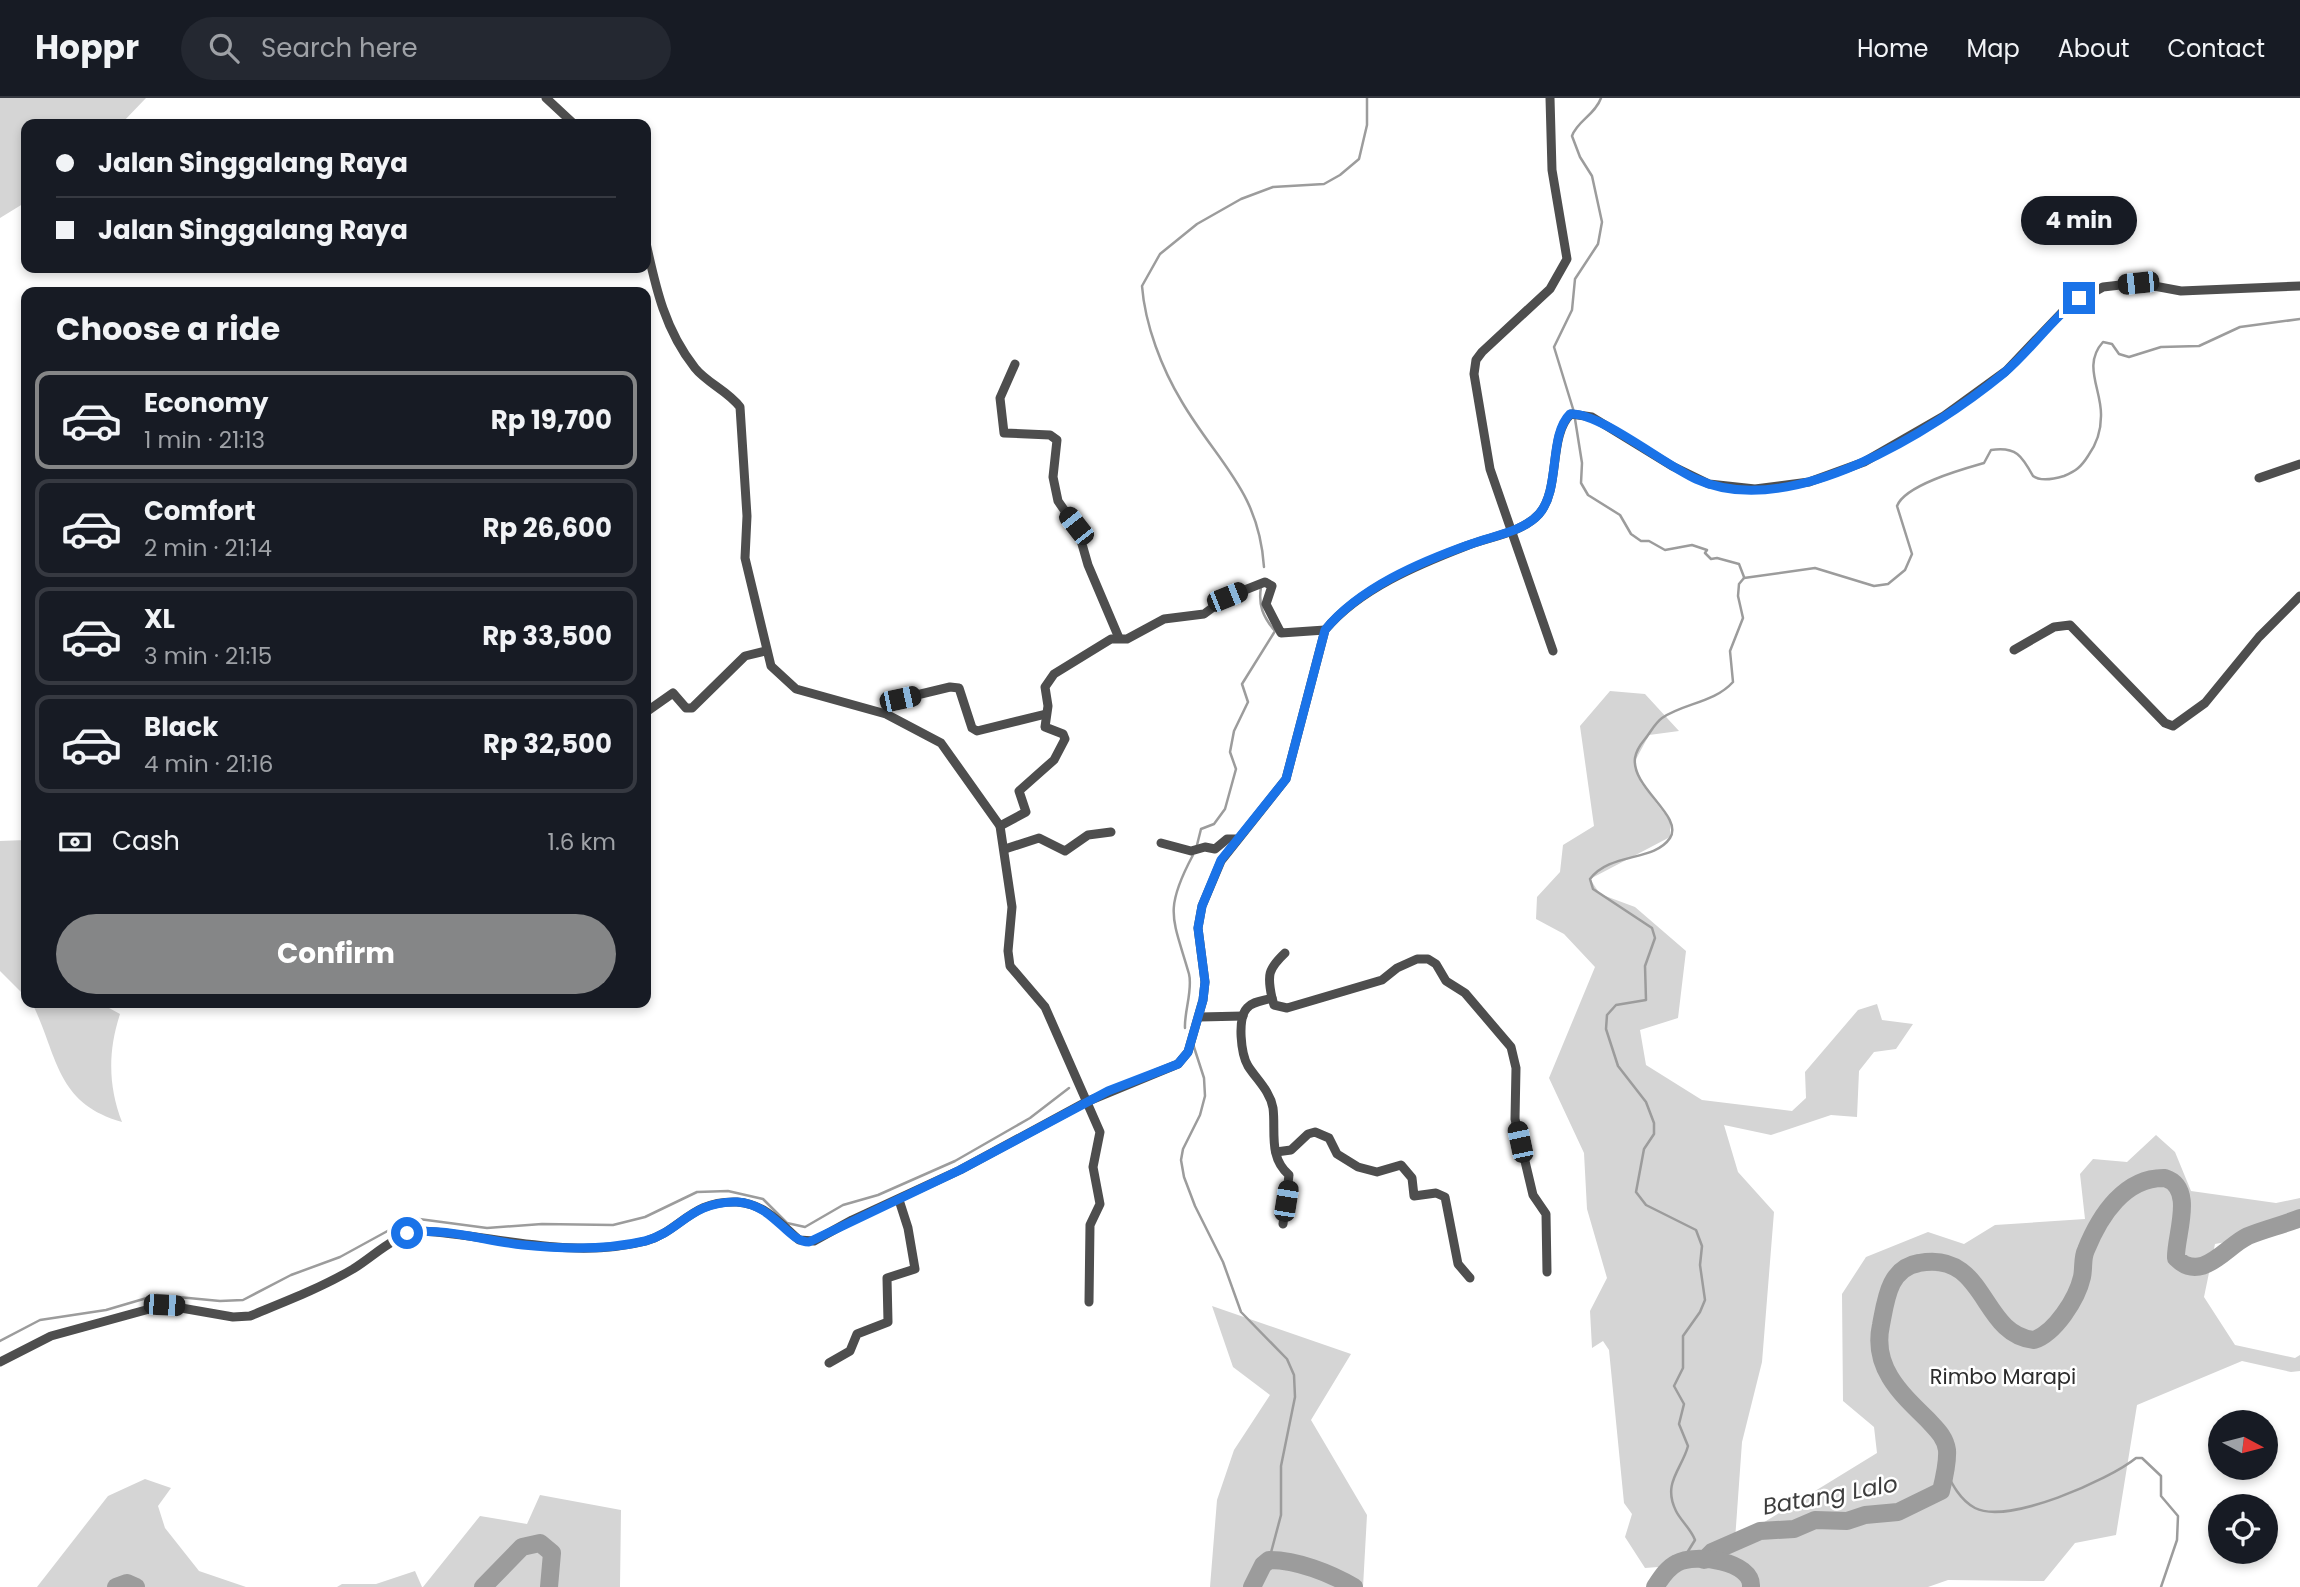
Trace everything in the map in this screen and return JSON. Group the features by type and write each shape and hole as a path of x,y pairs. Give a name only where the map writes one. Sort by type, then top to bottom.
{"street":[{"path":"546,98 569,119"},
{"path":"1550,98 1552,170 1567,259 1550,289 1482,352 1476,360 1474,374 1490,468 1553,651"},
{"path":"651,264 669,329 694,367 740,407 747,516 745,558 765,651 778,675 796,689 886,714 941,743 1000,825 1012,913 1008,951 1010,966 1045,1007 1100,1135 1093,1167 1100,1203 1090,1225 1089,1302"},
{"path":"0,1362 51,1336 164,1305 250,1316 353,1269 389,1242 407,1233 448,1233 524,1245 603,1247 647,1240 706,1205 737,1202 767,1210 799,1240 809,1242 898,1200 1087,1102 1178,1064 1188,1052 1200,1017 1205,982 1198,928 1211,879 1236,839 1271,801 1286,779 1325,630 1356,600 1410,570 1466,545 1513,530 1539,514 1546,502 1562,425 1570,414 1592,417 1672,466 1709,484 1755,489 1809,482 1864,462 1944,416 2006,371 2067,307 2103,287 2138,283 2180,292 2300,286"},
{"path":"1015,364 1000,398 1004,433 1050,435 1057,440 1052,477 1058,501 1078,530 1088,565 1119,638"},
{"path":"2259,478 2300,464"},
{"path":"1000,825 1024,813 1025,804 1019,791 1054,760 1065,739 1063,734 1045,727 1045,687 1051,677 1111,639 1128,639 1164,619 1204,614 1227,597 1265,582 1272,586 1266,604 1281,633 1325,630"},
{"path":"2014,650 2054,627 2070,625 2165,723 2173,726 2205,703 2259,637 2300,596"},
{"path":"651,708 673,693 686,708 692,708 745,656 765,651"},
{"path":"900,699 959,688 972,728 976,731 1046,714"},
{"path":"1005,849 1039,838 1065,851 1088,835 1111,832"},
{"path":"1161,843 1191,851 1215,849 1227,839 1236,839"},
{"path":"1285,953 1267,976 1275,1005 1287,1008 1382,980 1407,962 1428,959 1436,964 1446,981 1465,993 1511,1047 1516,1069 1516,1119 1533,1195 1546,1214 1547,1272"},
{"path":"1272,998 1252,1003 1242,1016 1246,1063 1262,1083 1272,1104 1276,1152 1289,1175 1283,1223"},
{"path":"1200,1017 1242,1016"},
{"path":"1276,1152 1291,1150 1308,1133 1315,1132 1329,1138 1337,1154 1359,1167 1377,1172 1401,1165 1412,1178 1414,1196 1436,1193 1445,1198 1458,1264 1470,1278"},
{"path":"829,1363 850,1351 857,1334 888,1322 891,1315 887,1278 915,1269 908,1228 898,1200"}],"green space":[{"path":"0,98 146,98 126,119 21,119 21,205 0,218"},
{"name":"Rimbo Marapi","path":"1610,691 1645,694 1679,731 1649,735 1635,761 1641,783 1670,821 1670,837 1590,879 1600,894 1635,907 1686,951 1678,1018 1640,1030 1646,1065 1702,1100 1792,1111 1806,1098 1805,1072 1858,1010 1877,1004 1882,1020 1913,1024 1896,1049 1874,1052 1859,1071 1857,1117 1831,1115 1771,1135 1724,1125 1738,1172 1774,1212 1762,1362 1742,1442 1735,1540 1877,1453 1874,1427 1843,1401 1842,1294 1866,1257 1928,1232 1964,1244 1995,1225 2085,1219 2080,1174 2093,1159 2127,1162 2156,1135 2175,1152 2191,1191 2276,1203 2300,1198 2300,1228 2215,1244 2204,1297 2235,1345 2295,1358 2300,1355 2300,1371 2291,1372 2242,1361 2137,1405 2116,1535 2075,1543 2044,1581 1948,1580 1928,1587 1666,1587 1658,1567 1645,1568 1625,1537 1632,1514 1624,1503 1609,1350 1603,1341 1592,1348 1590,1311 1607,1278 1587,1209 1584,1153 1549,1078 1595,967 1564,934 1536,919 1537,897 1560,872 1563,845 1594,826 1580,726"},
{"path":"21,840 21,992 0,971 0,841"},
{"path":"34,1008 109,1008 120,1014 113,1041 111,1068 114,1095 122,1122 100,1114 83,1103 71,1090 54,1058"},
{"path":"1212,1306 1351,1354 1311,1420 1367,1515 1363,1587 1210,1587 1217,1500 1234,1450 1270,1395 1233,1367"},
{"path":"145,1479 171,1488 158,1506 165,1528 199,1571 246,1587 37,1587 108,1496"},
{"path":"540,1495 621,1510 620,1587 423,1587 480,1516 527,1524"},
{"path":"415,1571 422,1587 337,1587 342,1584 376,1584"}],"waterway":[{"path":"1264,567 1261,541 1245,497 1182,402 1161,361 1147,316 1142,286 1160,254 1197,224 1241,199 1273,187 1324,184 1340,175 1359,159 1367,125 1367,98"},
{"path":"1574,412 1554,347 1572,310 1575,279 1598,244 1602,222 1592,176 1580,157 1572,136 1601,98"},
{"path":"1744,578 1815,568 1874,586 1888,584 1905,570 1912,554 1897,506 1911,491 1936,479 1984,463 1991,450 2012,451 2025,463 2033,476 2040,479 2064,476 2083,463 2098,437 2100,427 2101,406 2093,369 2097,351 2103,342 2112,344 2119,354 2129,357 2161,347 2199,346 2240,327 2300,319"},
{"path":"1575,419 1582,463 1581,483 1588,495 1620,515 1631,534 1641,541 1649,541 1665,550 1692,545 1707,550 1705,553 1711,559 1739,564 1744,577"},
{"path":"1682,1561 1695,1540 1672,1501 1674,1477 1688,1446 1679,1424 1684,1404 1674,1386 1683,1368 1683,1336 1705,1300 1700,1265 1702,1246 1696,1230 1646,1205 1636,1192 1644,1149 1654,1134 1654,1123 1646,1102 1618,1066 1606,1029 1607,1015 1616,1005 1646,1000 1645,966 1655,938 1652,928 1593,889 1590,879 1599,870 1620,860 1654,851 1670,838 1670,820 1648,791 1636,769 1637,750 1662,718 1708,699 1733,682 1730,651 1743,618 1738,596 1739,584 1744,578"},
{"path":"1197,845 1201,829 1214,824 1225,809 1236,769 1230,752 1234,731 1248,702 1242,684 1275,631 1262,610 1261,587"},
{"path":"1185,1028 1190,980 1175,927 1174,902 1193,855"},
{"path":"1193,1044 1204,1078 1205,1096 1200,1115 1183,1149 1181,1160 1184,1177 1223,1262 1241,1312 1287,1359 1294,1375 1295,1397 1281,1466 1281,1515 1269,1560"},
{"path":"0,1341 40,1320 106,1310 157,1295 220,1301 243,1300 291,1275 340,1257 393,1228 419,1219 487,1228 542,1224 613,1225 645,1217 697,1192 728,1191 763,1199 787,1223 805,1227 843,1205 878,1195 955,1161 1030,1118 1069,1088"},
{"name":"Batang Lalo","path":"1704,1560 1712,1552 1760,1531 1794,1529 1815,1520 1847,1521 1865,1515 1898,1512 1941,1491 1947,1460 1944,1441 1898,1388 1884,1366 1880,1353 1879,1340 1887,1295 1895,1278 1909,1266 1941,1262 1958,1269 1971,1280 2003,1324 2016,1335 2034,1340 2050,1330 2064,1314 2079,1286 2085,1253 2099,1224 2116,1200 2138,1184 2165,1178 2174,1183 2182,1202 2176,1258 2195,1267 2214,1260 2248,1236 2300,1218"},
{"path":"1945,1470 1970,1505 1990,1512 2058,1498 2104,1477 2136,1458 2142,1458 2161,1476 2161,1496 2178,1516 2177,1540 2161,1587"},
{"path":"483,1587 522,1547 540,1543 552,1553 549,1587"},
{"name":"Batang Lalo","path":"1655,1587 1673,1565 1696,1559 1733,1565 1749,1578 1751,1587"},
{"path":"1252,1587 1263,1565 1269,1560 1313,1568 1354,1587"},
{"path":"116,1587 127,1583 136,1587"}],"route":[{"path":"407,1233 448,1233 524,1245 603,1247 647,1240 706,1205 737,1202 767,1210 799,1240 814,1241 839,1226 960,1170 1108,1091 1171,1069 1188,1052 1203,1000 1205,982 1198,928 1211,879 1236,839 1271,801 1286,779 1325,630 1336,615 1356,600 1410,570 1466,545 1523,526 1539,514 1551,485 1562,425 1570,414 1592,417 1672,466 1709,484 1755,489 1809,482 1864,462 1944,416 2006,371 2050,322 2079,298"}]}
